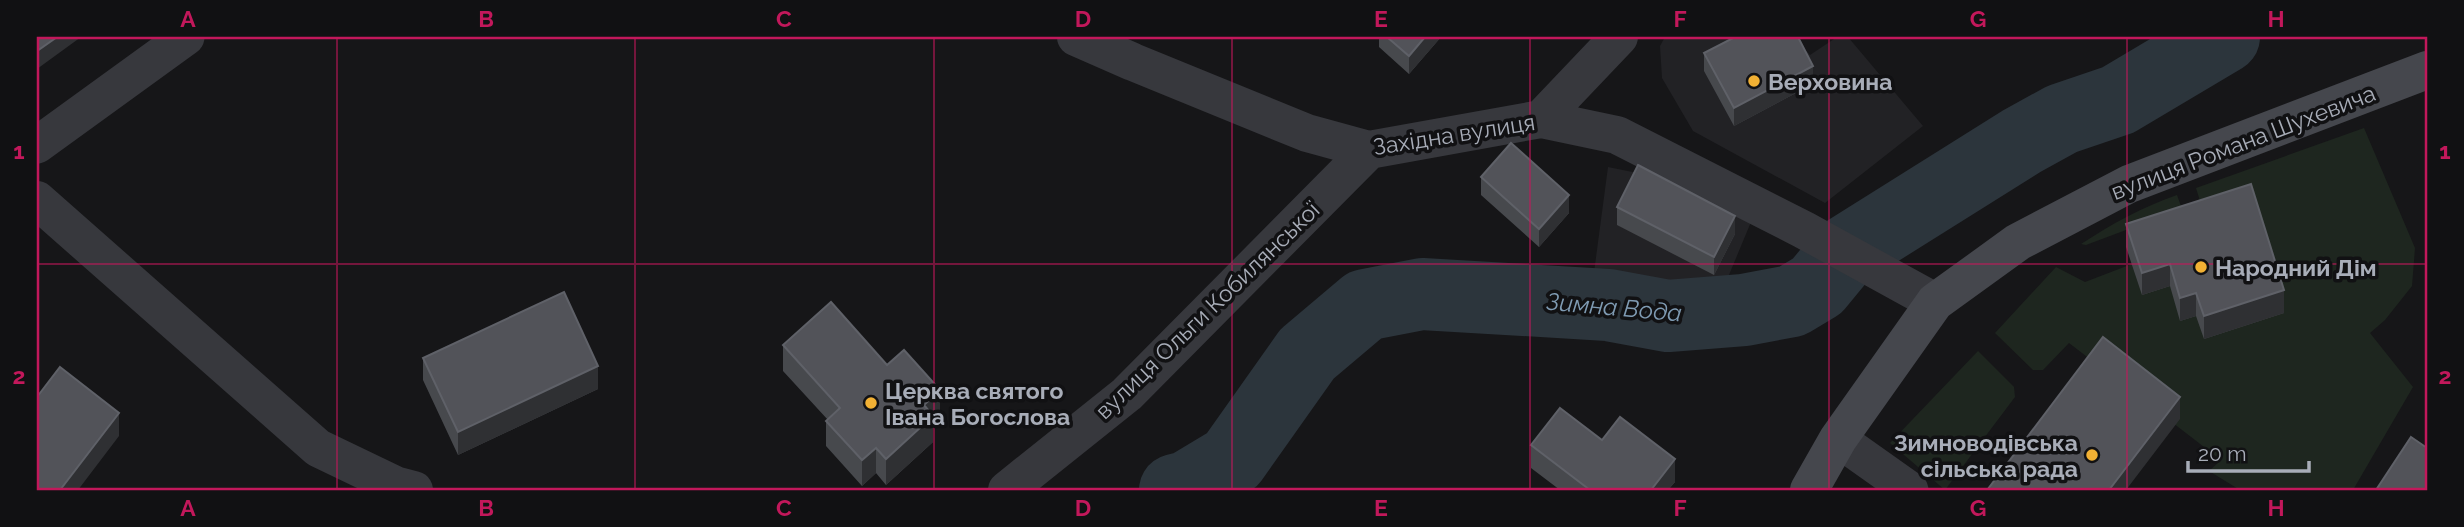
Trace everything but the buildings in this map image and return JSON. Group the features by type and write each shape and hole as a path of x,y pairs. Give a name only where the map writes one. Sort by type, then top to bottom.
{"main road":[{"name":"вулиця Романа Шухевича","path":"1809,490 1838,439 1936,302 2018,242 2129,184 2427,70"}],"street":[{"path":"37,145 186,37"},
{"name":"Західна вулиця","path":"1076,37 1307,133 1369,150 1541,119 1618,135 1804,230 1936,302"},
{"path":"1541,119 1619,37"},
{"name":"вулиця Ольги Кобилянської","path":"1007,490 1127,394 1369,150"},
{"path":"37,200 318,448 395,485 414,490"},
{"path":"1838,439 1910,490"}],"shaded area":[{"path":"1665,37 1794,37 1810,55 1837,37 1848,37 1923,126 1825,203 1693,131 1662,78 1660,46"},
{"path":"2364,128 2415,248 2412,286 2385,320 2370,333 2413,387 2353,490 2240,490 2209,471 2221,460 2069,343 2043,370 2033,370 1995,333 2056,267 2085,282 2145,259 2200,201 2196,188"},
{"path":"1608,167 1657,177 1751,222 1719,299 1593,280"},
{"path":"2177,195 2182,209 2086,245 2081,244 2128,216"},
{"path":"1978,351 2014,387 2015,397 1945,490 1890,443"}],"waterway":[{"name":"Зимна Вода","path":"1175,490 1187,487 1232,460 1307,354 1365,305 1422,294 1608,305 1668,316 1744,310 1792,301 1817,286 1845,252 2022,141 2062,119 2118,100 2224,37"}],"place":[{"name":"Верховина","path":"1754,81"},
{"name":"Народний Дім","path":"2201,267"},
{"name":"Церква святого Івана Богослова","path":"871,403"},
{"name":"Зимноводівська сільська рада","path":"2092,455"}]}
